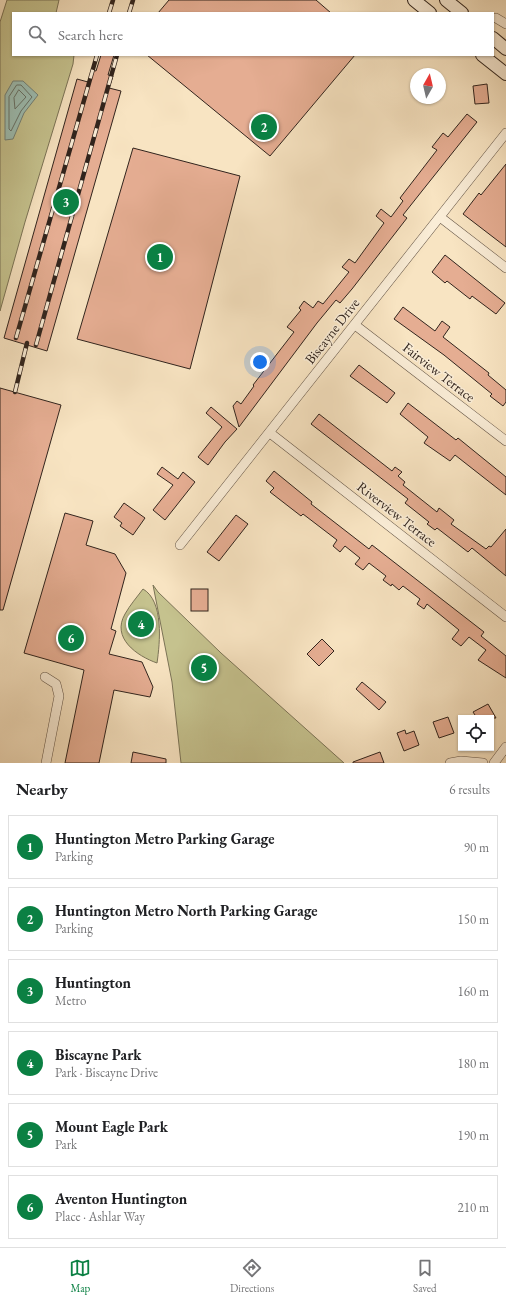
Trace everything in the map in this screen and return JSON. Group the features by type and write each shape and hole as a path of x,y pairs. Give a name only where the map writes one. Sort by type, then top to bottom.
{"main road":[{"path":"446,0 461,12"},
{"path":"494,39 506,49"},
{"path":"483,56 506,74"}],"street":[{"path":"496,18 506,24"},
{"name":"Biscayne Drive","path":"180,545 506,133"},
{"path":"440,217 506,268"},
{"name":"Fairview Terrace","path":"355,325 506,441"},
{"name":"Riverview Terrace","path":"270,433 506,617"},
{"path":"45,677 56,684 59,696 46,763"},
{"path":"494,763 506,747"},
{"path":"450,763 461,761 483,763"}],"shaded area":[{"path":"7,0 59,0 56,12 12,12 12,56 74,56 73,64 25,222 0,311 0,22"},
{"path":"153,585 158,592 221,653 344,763 181,763 172,682"},
{"path":"143,589 150,595 157,612 159,623 159,645 157,663 134,651 128,645 121,631 125,614"}],"water":[{"path":"13,81 23,81 38,95 24,113 13,139 5,140 5,95"}],"building":[{"path":"169,0 316,0 330,12 159,12"},
{"path":"101,56 114,56 108,75 113,76 109,88 121,91 47,351 4,338 77,79 88,82 92,70 96,71"},
{"path":"148,56 354,56 270,156"},
{"path":"487,84 489,103 475,104 473,86"},
{"path":"467,114 477,122 403,215 407,218 352,289 340,303 336,300 317,323 239,427 233,406 237,401 241,404 254,386 253,385 294,332 287,327 301,310 299,308 304,301 313,308 318,301 323,304 349,272 342,267 349,259 355,263 384,223 376,216 381,209 391,217 403,201 400,198 437,150 432,147 443,133 448,137"},
{"path":"133,148 240,176 190,369 77,339"},
{"path":"506,164 506,247 463,214 479,193 481,195"},
{"path":"445,255 505,303 496,314 472,296 470,299 447,281 445,283 432,272"},
{"path":"403,307 435,331 442,321 450,327 443,337 489,373 488,375 506,390 506,402 503,406 490,396 492,394 444,355 394,319"},
{"path":"359,365 395,393 387,403 350,376"},
{"path":"0,388 61,405 3,610 0,610"},
{"path":"408,403 456,440 458,438 506,477 506,495 455,455 450,461 424,443 428,437 400,414"},
{"path":"211,407 237,429 208,465 198,457 222,427 206,413"},
{"path":"319,414 392,471 395,467 402,472 398,476 405,482 403,485 437,512 439,508 454,520 451,524 486,549 489,546 491,547 506,529 506,576 472,548 468,552 437,528 435,530 427,524 429,522 405,503 408,499 311,424"},
{"path":"162,467 178,479 183,472 195,482 165,520 153,510 173,485 157,474"},
{"path":"274,471 312,502 311,504 369,549 372,545 484,632 481,636 506,656 506,678 478,660 486,650 469,637 461,646 452,639 459,630 427,604 424,609 417,604 420,599 403,586 399,590 392,584 391,586 383,580 386,576 369,563 363,570 355,564 360,558 345,546 340,552 333,546 337,540 303,514 301,516 270,492 274,488 266,481"},
{"path":"124,503 145,518 133,535 120,526 122,523 114,517"},
{"path":"65,513 93,521 86,545 115,554 126,573 111,629 116,631 109,654 142,662 153,687 150,697 114,690 99,763 65,763 84,670 24,653"},
{"path":"236,515 248,524 219,561 207,552"},
{"path":"191,589 208,589 208,611 191,611"},
{"path":"322,639 334,651 319,666 307,654"},
{"path":"362,682 386,702 379,710 356,689"},
{"path":"488,704 496,718 494,718 494,715 475,715 473,712"},
{"path":"448,717 454,733 439,738 433,722"},
{"path":"405,730 406,734 414,731 419,745 404,751 397,733"},
{"path":"133,752 166,759 166,763 131,763"},
{"path":"380,752 384,763 353,763 353,762"}],"railway":[{"path":"109,12 113,0"},
{"path":"129,12 133,0"},
{"path":"16,338 97,56"},
{"path":"36,345 117,56"},
{"path":"15,392 27,343"}],"place":[{"name":"Huntington Metro North Parking Garage","path":"264,127"},
{"name":"Huntington","path":"66,202"},
{"name":"Huntington Metro Parking Garage","path":"160,257"},
{"name":"Biscayne Park","path":"141,624"},
{"name":"Aventon Huntington","path":"71,638"},
{"name":"Mount Eagle Park","path":"204,668"}]}
